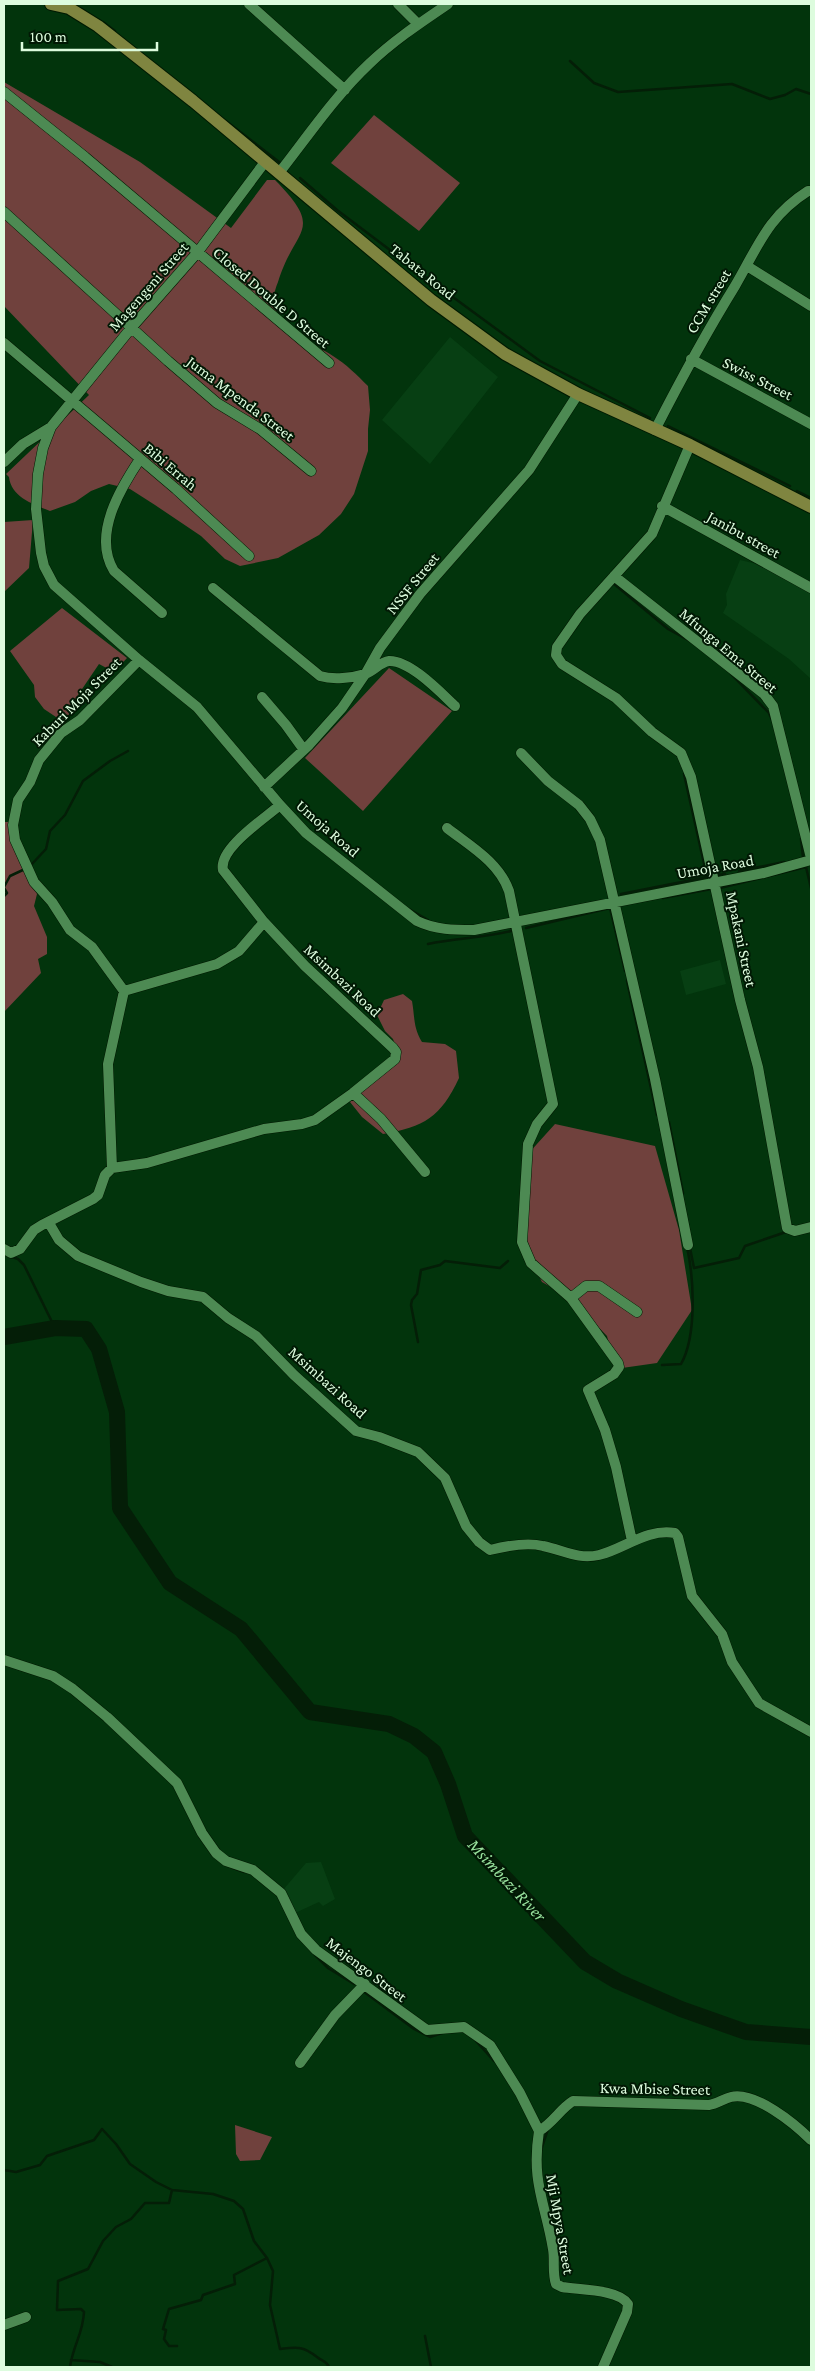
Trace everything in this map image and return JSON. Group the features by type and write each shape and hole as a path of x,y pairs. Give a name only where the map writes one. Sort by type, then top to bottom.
{"main road":[{"name":"Tabata Road","path":"52,4 69,8 98,26 193,101 430,300 505,354 578,394 690,445 811,507"}],"street":[{"path":"249,4 345,90"},
{"path":"398,4 418,24"},
{"path":"279,173 345,90 368,65 418,24 448,4"},
{"name":"Closed Double D Street","path":"4,92 85,157 329,363"},
{"name":"Magengeni Street","path":"51,427 70,401 132,327 197,253 265,162"},
{"name":"CCM street","path":"655,430 691,359 747,266 765,230 783,208 811,191"},
{"name":"Juma Mpenda Street","path":"4,212 218,403 260,430 311,471"},
{"path":"747,266 811,306"},
{"name":"Bibi Errah","path":"4,344 140,459 250,556"},
{"name":"Swiss Street","path":"691,359 811,424"},
{"name":"NSSF Street","path":"264,787 304,750 342,708 366,673 380,648 420,594 529,470 578,394"},
{"path":"4,462 23,444 51,427"},
{"name":"Umoja Road","path":"51,427 43,448 38,482 37,531 44,566 49,578 72,603 197,706 264,787 316,842 417,920 447,930 474,930 764,873 811,859"},
{"path":"614,576 652,534 662,506 690,445"},
{"path":"140,459 111,508 108,558 114,572 162,613"},
{"name":"Janibu street","path":"662,506 811,588"},
{"name":"Mpakani Street","path":"614,576 580,614 557,647 556,656 562,664 616,698 652,732 684,756 691,777 740,1000 758,1067 786,1222 790,1231 811,1228"},
{"name":"Mfunga Ema Street","path":"614,576 764,694 773,706 811,859"},
{"path":"213,588 320,676 328,678 347,677 366,673 390,661 402,664 423,677 455,706"},
{"name":"Kaburi Moja Street","path":"124,991 92,947 70,930 52,902 34,882 15,840 13,825 18,800 30,782 39,760 61,733 80,720 139,660"},
{"path":"262,697 304,750"},
{"path":"521,753 548,781 579,805 590,819 602,848 655,1079 688,1245"},
{"name":"Msimbazi Road","path":"112,1168 147,1163 264,1129 302,1124 315,1120 353,1093 395,1059 396,1052 305,966 264,922 223,870 222,864 228,851 280,805"},
{"path":"447,828 496,867 504,876 516,923 553,1104 537,1124 528,1144 522,1242 531,1263 571,1298 602,1339 619,1367 614,1374 588,1390 610,1448 632,1541"},
{"path":"4,1250 11,1253 20,1249 34,1230 98,1195 105,1174 112,1168 108,1064 124,991 217,964 239,951 264,922"},
{"path":"353,1093 381,1119 424,1172"},
{"name":"Msimbazi Road","path":"49,1223 59,1240 78,1256 140,1282 203,1297 228,1318 256,1336 294,1375 356,1430 418,1452 445,1478 466,1526 479,1542 490,1550 511,1546 542,1545 575,1556 599,1555 632,1541 658,1534 672,1532 677,1534 692,1596 722,1634 732,1662 753,1695 759,1703 811,1732"},
{"path":"571,1298 586,1286 599,1286 637,1312"},
{"name":"Majengo Street","path":"4,1660 53,1676 73,1689 107,1717 177,1783 202,1833 216,1853 226,1861 253,1870 274,1886 286,1900 301,1934 316,1950 427,2030 464,2027 490,2045 520,2093 539,2131"},
{"path":"300,2064 335,2015 365,1984"},
{"name":"Kwa Mbise Street","path":"539,2131 548,2126 564,2106 573,2101 709,2106 730,2097 746,2097 761,2103 801,2130 811,2140"},
{"name":"Mji Mpya Street","path":"539,2131 536,2175 553,2250 556,2284 562,2287 614,2294 625,2299 628,2304 627,2312 603,2367"},
{"path":"4,2325 26,2317"}],"shaded area":[{"path":"4,82 140,162 231,228 267,180 275,180 290,197 303,220 302,230 277,285 274,298 275,308 279,317 292,331 338,359 368,386 370,410 368,451 354,494 341,514 319,535 278,558 240,566 225,559 201,536 130,489 109,484 91,491 75,502 50,511 24,499 14,490 6,474 89,395 4,306"},
{"path":"374,115 460,183 419,231 331,163"},
{"path":"450,337 498,377 430,464 382,420"},
{"path":"33,520 29,568 4,592 4,522"},
{"path":"740,560 769,567 811,594 811,679 789,659 723,613 727,605 726,594"},
{"path":"62,608 127,658 114,672 99,664 78,695 65,723 44,709 35,697 34,685 10,651"},
{"path":"389,668 452,711 363,811 305,758"},
{"path":"4,822 10,822 37,894 34,906 47,937 47,954 38,959 41,973 4,1012"},
{"path":"720,960 726,984 686,995 680,971"},
{"path":"403,994 412,1001 416,1027 422,1042 445,1044 456,1051 459,1078 445,1102 430,1118 410,1128 383,1134 362,1117 350,1102 359,1087 385,1063 396,1048 393,1039 385,1031 377,1015 384,1000"},
{"path":"555,1124 655,1146 679,1230 692,1310 657,1363 615,1369 607,1336 570,1298 542,1282 526,1251 527,1155"},
{"path":"321,1862 335,1899 323,1906 319,1902 295,1913 283,1890 306,1863"},
{"path":"235,2125 272,2137 260,2160 240,2161 236,2154"}],"waterway":[{"path":"103,22 115,31"},
{"path":"570,61 594,83 618,92 732,84 770,99 785,95 796,89 811,94"},
{"path":"226,121 283,165"},
{"path":"300,178 337,210 435,284"},
{"path":"446,292 540,361 650,418"},
{"path":"668,426 790,486"},
{"path":"797,491 811,498"},
{"path":"613,583 668,629 690,641"},
{"path":"731,674 769,713 772,720"},
{"path":"31,865 46,849 50,831 65,815 83,781 110,761 128,751"},
{"path":"621,894 707,877 684,774"},
{"path":"801,839 803,857"},
{"path":"739,871 784,862"},
{"path":"720,888 806,867 811,888"},
{"path":"4,887 10,876 25,869"},
{"path":"717,875 725,874"},
{"path":"4,888 7,893 4,896"},
{"path":"663,898 711,889"},
{"path":"526,928 610,908 625,971"},
{"path":"409,909 428,920"},
{"path":"428,944 511,931"},
{"path":"627,981 657,1115"},
{"path":"669,1122 683,1193"},
{"path":"694,1268 739,1258 745,1246 786,1232"},
{"path":"662,1365 681,1364 690,1338 693,1307 687,1247"},
{"path":"690,1248 694,1268"},
{"path":"12,1257 18,1259 24,1265 55,1328"},
{"path":"418,1342 411,1305 412,1300 417,1294 421,1270 440,1265 445,1261 500,1268 508,1261"},
{"name":"Msimbazi River","path":"4,1337 55,1328 86,1329 99,1349 117,1412 120,1508 170,1583 241,1629 310,1712 389,1724 414,1736 434,1752 448,1784 465,1836 585,1962 617,1981 681,2009 746,2032 811,2037"},
{"path":"233,1868 244,1872"},
{"path":"315,1955 328,1968 354,1984"},
{"path":"363,1991 414,2029 430,2037 442,2033"},
{"path":"476,2041 494,2061"},
{"path":"4,2170 16,2172 40,2165 47,2156 94,2140 102,2129 116,2144 130,2164 156,2182 172,2190 213,2194 234,2201 243,2209 254,2241 267,2258 273,2271 270,2305 280,2349 304,2349 325,2362 329,2367"},
{"path":"541,2150 548,2129"},
{"path":"70,2367 82,2327 84,2312 81,2309 57,2310 58,2281 88,2269 103,2241 116,2227 131,2219 145,2203 169,2203 172,2190"},
{"path":"177,2346 169,2346 164,2339 166,2330 163,2329 169,2309 201,2300 203,2295 235,2284 234,2275 267,2258"},
{"path":"425,2336 431,2367"},
{"path":"71,2360 100,2362 112,2367"}]}
